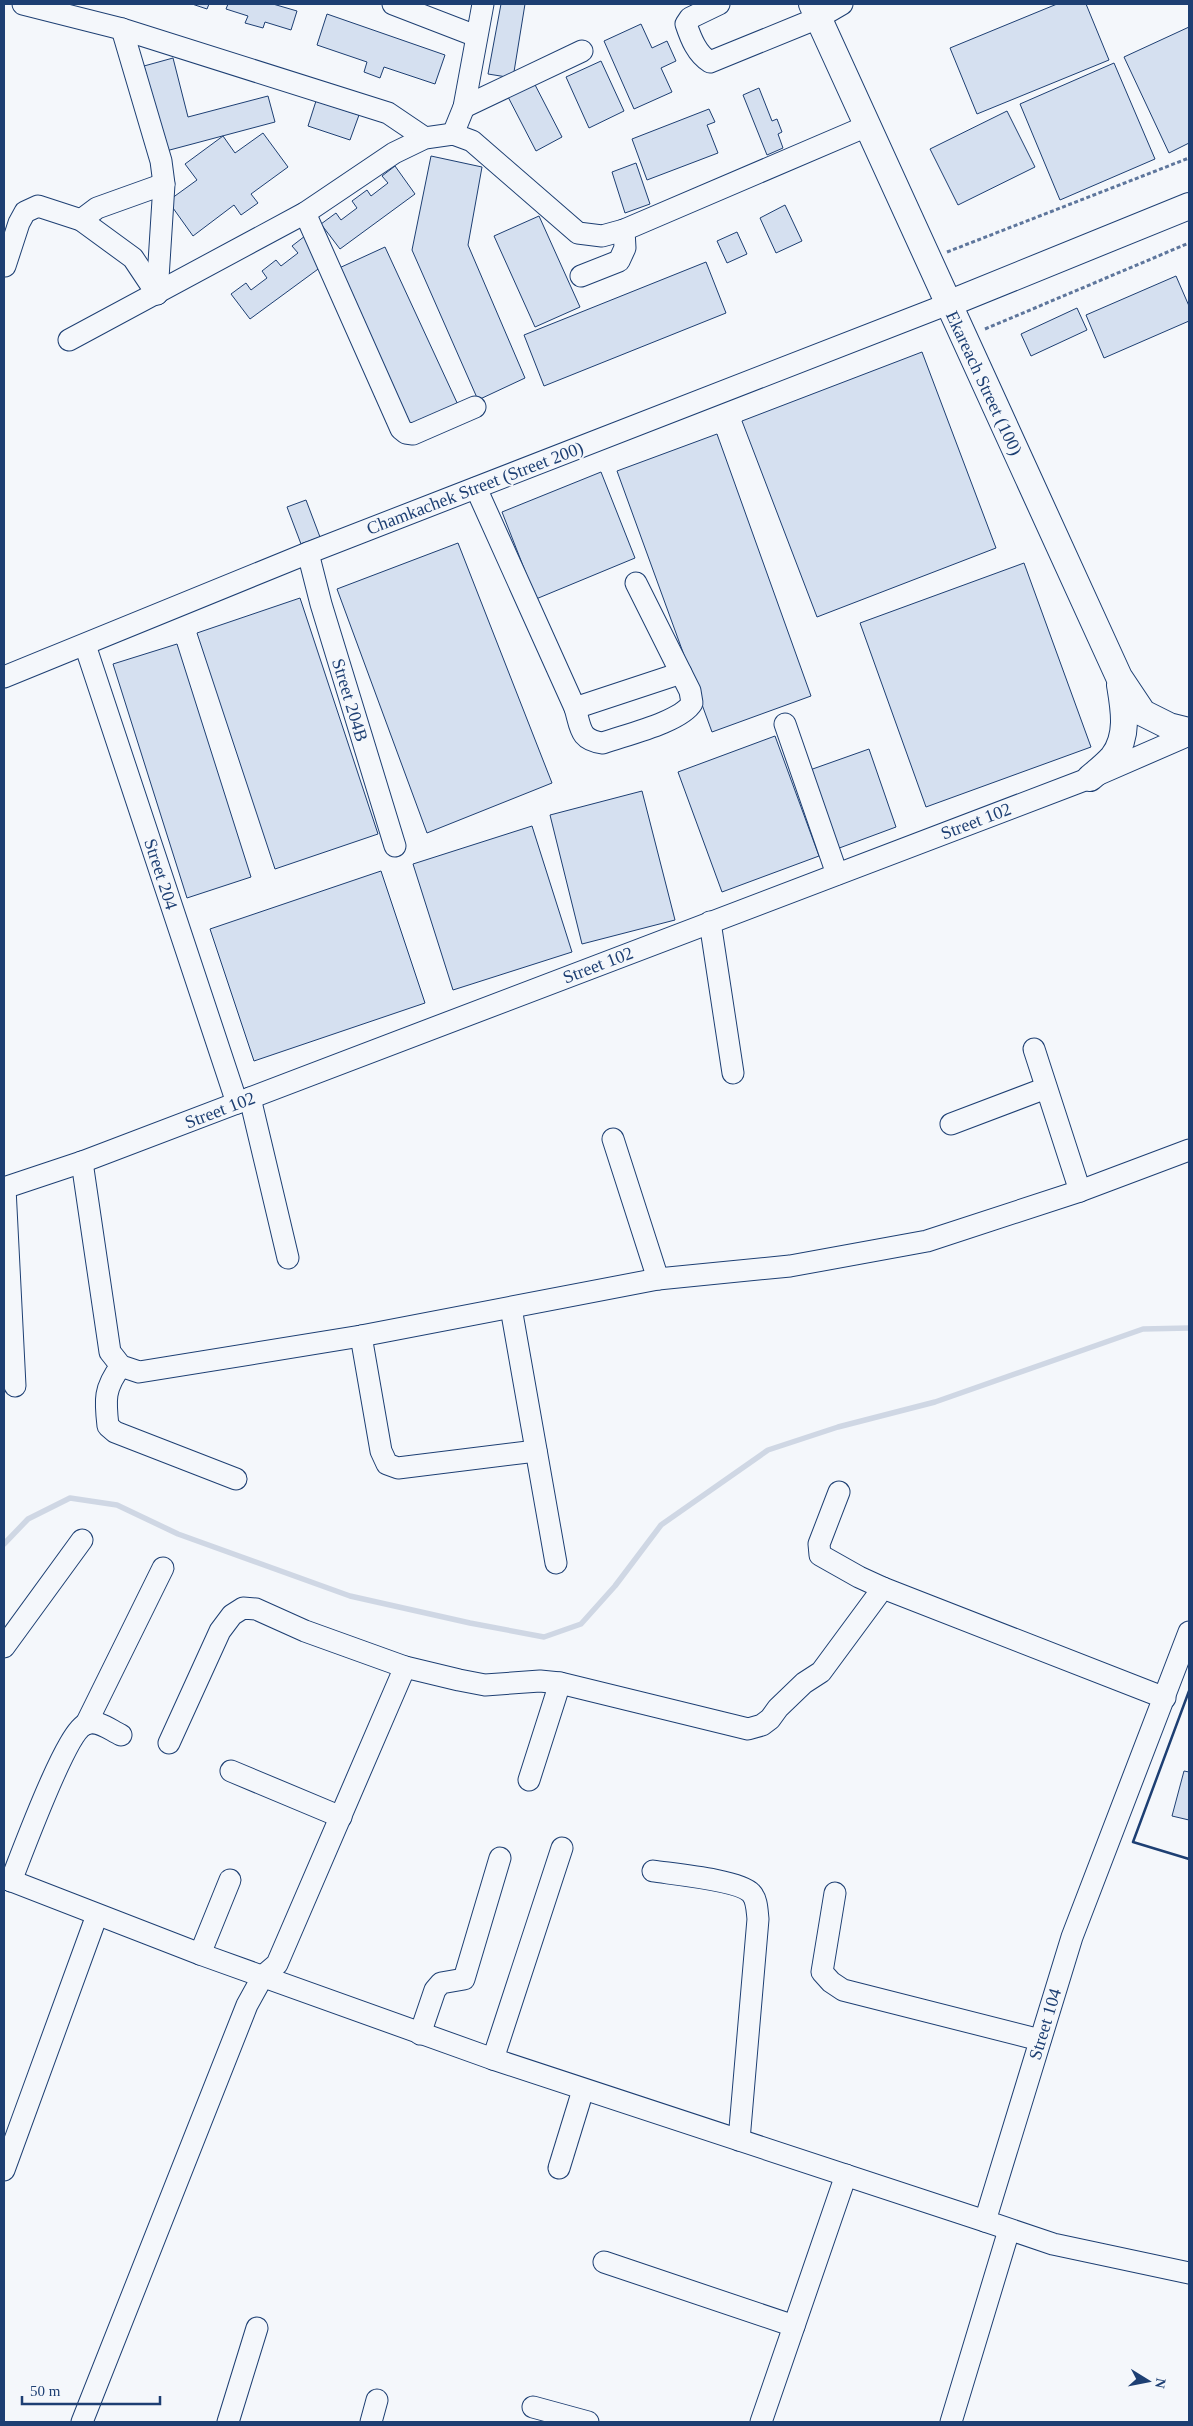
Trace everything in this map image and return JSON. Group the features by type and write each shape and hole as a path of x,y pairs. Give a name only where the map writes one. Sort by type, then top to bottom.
{"main road":[{"name":"Ekareach Street (100)","path":"815,11 1119,676 1143,713 1169,726 1189,733"},
{"path":"948,304 1189,206"},
{"path":"1090,778 1113,756 1122,737 1125,714 1119,676"}],"street":[{"path":"23,4 95,12 122,29 388,114 425,138"},
{"path":"393,4 476,36"},
{"path":"453,134 464,107 483,4"},
{"path":"719,4 690,18 686,24 692,41 704,58 710,62 815,11 842,4"},
{"path":"122,29 161,161 164,184 157,294"},
{"path":"464,107 582,51"},
{"path":"68,340 305,213 394,153 425,138 453,134 472,141 497,160 563,222 578,233 602,236 624,230 867,126"},
{"path":"81,220 97,208 164,184"},
{"path":"5,266 19,223 25,212 38,206 81,220 133,258 157,294"},
{"path":"305,213 400,429 406,433 413,434 475,407"},
{"path":"581,276 619,261 625,248 624,230"},
{"name":"Chamkachek Street (Street 200)","path":"4,677 85,646 308,553 948,304"},
{"path":"476,488 575,708 583,735 592,742 603,743 688,711 692,703 690,691 636,584"},
{"name":"Street 204B","path":"308,553 321,604 395,846"},
{"name":"Street 204","path":"85,646 244,1100 288,1258"},
{"path":"575,708 681,673"},
{"path":"785,724 836,874"},
{"name":"Street 102","path":"4,1188 82,1162 1090,778 1189,733"},
{"path":"710,922 733,1073"},
{"path":"1034,1048 1080,1191"},
{"path":"951,1124 1046,1088"},
{"path":"613,1139 658,1279"},
{"path":"82,1162 110,1352 120,1366 139,1372 361,1336 658,1279 790,1266 927,1241 1080,1191 1189,1150"},
{"path":"4,1188 15,1386"},
{"path":"511,1308 556,1563"},
{"path":"361,1336 381,1451 387,1464 398,1468 536,1451"},
{"path":"120,1366 110,1380 105,1400 108,1426 115,1432 236,1479"},
{"path":"839,1492 819,1544 820,1555 883,1588 1165,1698"},
{"path":"4,1647 82,1540"},
{"path":"86,1724 163,1568"},
{"path":"168,1743 220,1631 232,1615 243,1608 256,1609 305,1631 405,1667 486,1685 540,1681 560,1683 748,1729 762,1725 804,1684 821,1672 883,1588"},
{"name":"Street 104","path":"985,2221 1072,1937 1165,1698 1184,1661 1189,1632"},
{"path":"82,2422 247,2005 263,1976 277,1964 342,1817 405,1667"},
{"path":"529,1780 560,1683"},
{"path":"121,1735 96,1722 86,1724 78,1729 59,1764 7,1880 200,1954 420,2034 583,2090 1053,2244 1189,2273"},
{"path":"231,1772 342,1817"},
{"path":"493,2059 562,1848"},
{"path":"420,2034 435,1990 441,1983 464,1979 500,1858"},
{"path":"653,1871 734,1884 750,1892 755,1901 758,1919 738,2140"},
{"path":"200,1954 230,1880"},
{"path":"835,1893 822,1972 831,1982 843,1990 1040,2040"},
{"path":"4,2170 97,1915"},
{"path":"559,2168 583,2090"},
{"path":"761,2422 846,2175"},
{"path":"951,2422 1009,2230"},
{"path":"604,2262 794,2326"},
{"path":"228,2422 257,2328"},
{"path":"371,2422 377,2400"},
{"path":"533,2407 588,2422"}],"path":[{"path":"928,259 1189,158"},
{"path":"964,338 1189,243"}],"building":[{"path":"192,4 209,4 207,9"},
{"path":"228,4 273,4 297,11 291,30 265,22 263,28 245,23 248,16 226,9"},
{"path":"501,4 525,4 513,78 488,74"},
{"path":"1057,4 1086,4 1109,60 977,114 950,48"},
{"path":"327,14 445,55 435,84 384,67 380,78 364,72 367,62 317,45"},
{"path":"641,24 652,48 667,41 676,61 661,68 672,92 634,109 604,41"},
{"path":"1189,27 1189,143 1169,153 1124,57"},
{"path":"173,58 188,117 268,96 275,122 166,151 144,66"},
{"path":"601,61 624,111 589,128 566,77"},
{"path":"1114,63 1155,159 1060,200 1020,104"},
{"path":"532,79 562,137 536,151 506,93"},
{"path":"759,88 772,121 777,119 782,132 778,134 783,148 767,155 743,95"},
{"path":"316,101 359,115 350,140 308,126"},
{"path":"709,109 715,122 707,125 718,153 647,180 632,139"},
{"path":"1007,111 1035,167 958,205 930,149"},
{"path":"263,133 288,167 251,194 258,203 241,215 234,205 193,236 168,201 197,180 185,164 223,136 235,153"},
{"path":"431,156 482,167 468,245 525,378 478,400 412,250"},
{"path":"636,163 650,204 625,213 612,172"},
{"path":"395,166 415,194 340,249 321,224 336,213 341,220 357,208 352,201 367,190 371,196 388,183 382,176"},
{"path":"785,205 802,241 776,253 760,218"},
{"path":"539,216 580,307 535,327 494,236"},
{"path":"737,232 747,254 727,263 717,241"},
{"path":"305,236 325,264 250,319 231,294 246,283 251,290 267,278 262,271 276,260 281,266 298,253 292,246"},
{"path":"385,247 459,407 411,430 337,269"},
{"path":"706,262 726,313 544,386 524,335"},
{"path":"1176,276 1189,306 1189,321 1104,358 1086,315"},
{"path":"1077,308 1087,330 1031,356 1021,334"},
{"path":"922,352 996,548 817,617 742,421"},
{"path":"717,434 811,696 712,732 617,471"},
{"path":"601,472 635,558 536,599 502,512"},
{"path":"306,500 320,537 301,544 287,507"},
{"path":"458,543 552,783 427,833 337,589"},
{"path":"1024,563 1091,747 926,807 860,623"},
{"path":"300,598 378,834 275,869 197,633"},
{"path":"177,644 251,877 187,898 113,664"},
{"path":"775,736 819,856 722,892 678,772"},
{"path":"869,749 896,827 834,850 807,771"},
{"path":"642,791 675,920 582,944 550,815"},
{"path":"532,826 572,952 453,990 413,864"},
{"path":"381,871 425,1003 254,1061 210,929"},
{"path":"1184,1771 1189,1772 1189,1820 1172,1816"}],"waterway":[{"path":"4,1544 28,1519 70,1498 117,1505 178,1534 350,1596 470,1623 544,1637 581,1624 615,1586 661,1525 768,1450 838,1427 935,1402 1143,1329 1189,1328"}],"wall":[{"path":"1189,1691 1133,1842 1189,1859"}]}
